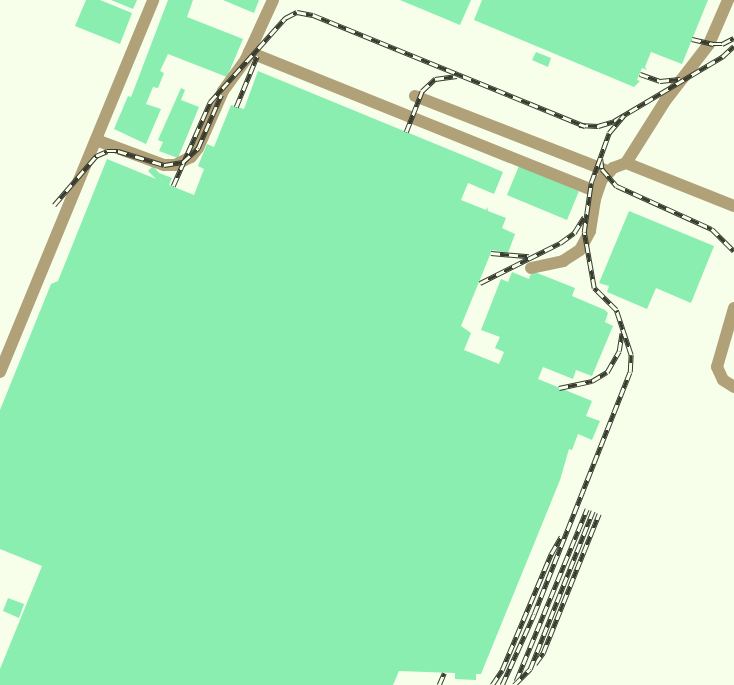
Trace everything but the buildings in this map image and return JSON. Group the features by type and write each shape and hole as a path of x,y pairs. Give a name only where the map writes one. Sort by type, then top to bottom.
{"lane":[{"path":"0,372 153,0"},
{"path":"96,140 164,165 183,162 198,148 223,91 249,52 273,0"},
{"path":"532,268 562,261 580,250 590,231 597,192 602,180 610,172 626,163 665,101 709,44 728,0"},
{"path":"249,52 597,192"},
{"path":"415,96 610,172"},
{"path":"626,163 734,206"},
{"path":"734,308 717,367 723,380 734,387"}],"railway":[{"path":"173,186 210,102 285,18 297,12 313,15 585,126"},
{"path":"692,39 713,44 722,44 734,38"},
{"path":"579,125 598,126 614,121 722,57 734,46"},
{"path":"236,107 257,56"},
{"path":"640,74 660,81 680,79"},
{"path":"406,132 422,91 435,79 457,76"},
{"path":"54,205 96,156 107,151 118,151 164,165 183,162 198,148 221,95"},
{"path":"502,685 534,614 630,372 631,355 616,310 594,288 584,232 591,183 609,133 624,115"},
{"path":"601,159 602,169 617,186 712,229 734,251"},
{"path":"480,283 560,243 574,233 584,217"},
{"path":"491,253 529,256"},
{"path":"559,388 592,381 607,372 619,351 622,333"},
{"path":"516,681 587,509"},
{"path":"514,685 530,669 593,511"},
{"path":"535,664 543,653 599,514"},
{"path":"492,685 502,670 551,554 561,537"},
{"path":"439,685 444,673"}]}
